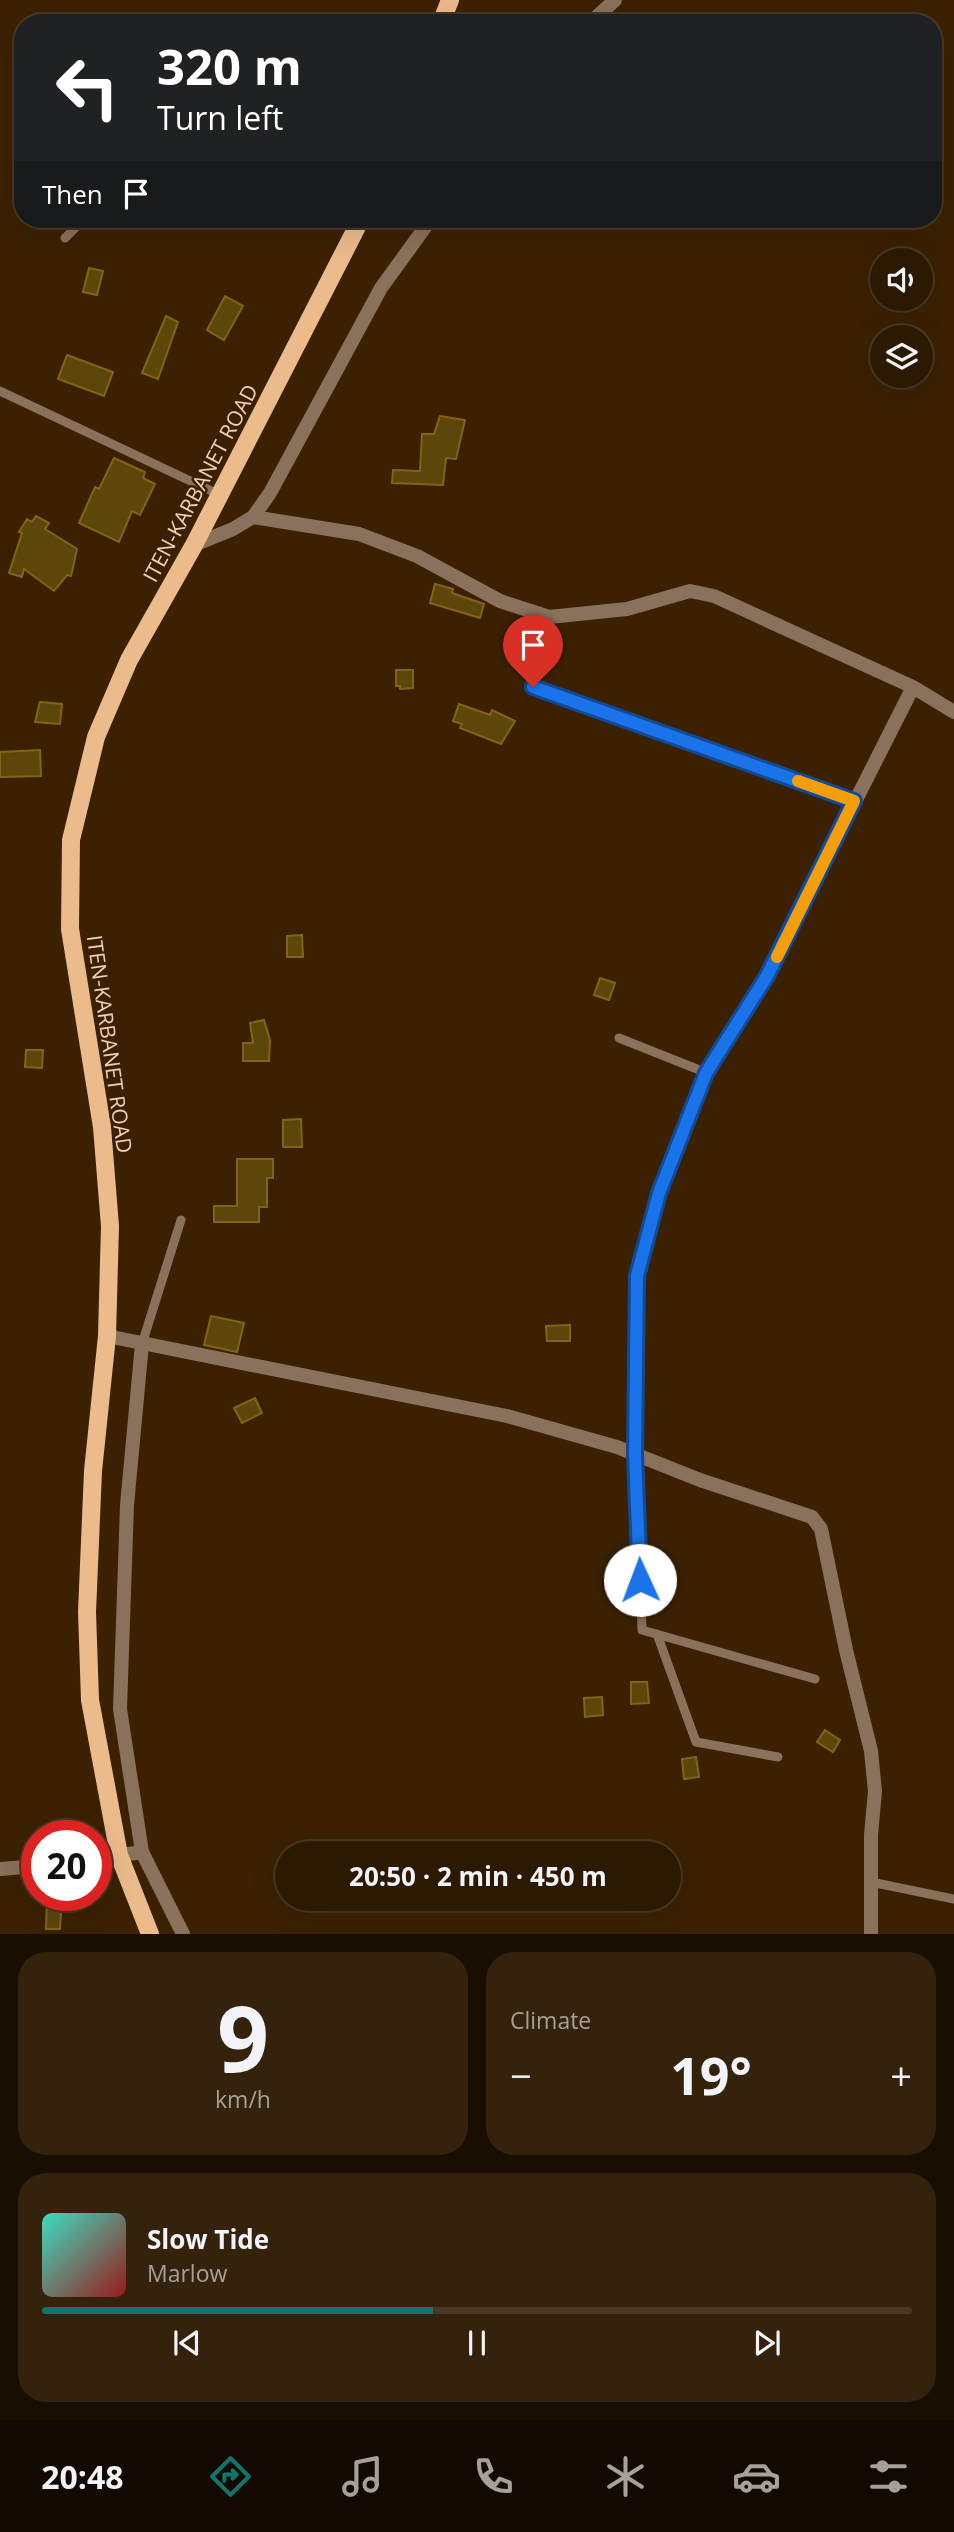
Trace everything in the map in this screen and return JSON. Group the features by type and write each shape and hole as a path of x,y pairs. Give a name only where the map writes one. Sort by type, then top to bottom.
{"main road":[{"name":"ITEN-KARBANET ROAD","path":"150,1934 119,1855 90,1700 87,1612 93,1471 107,1336 109,1213 102,1127 70,929 71,840 96,737 129,660 194,545 355,228"}],"street":[{"path":"600,14 615,0"},
{"path":"194,545 233,529 253,517 270,494 382,288 425,228"},
{"path":"253,517 359,534 417,556 500,601 549,617 627,609 690,592 714,596 913,687 954,712"},
{"path":"635,1454 637,1276 659,1193 706,1073 767,976 913,687"},
{"path":"107,1336 507,1416 635,1454 700,1480 812,1517 821,1530 846,1650 872,1751 875,1791 871,1934"},
{"path":"142,1343 127,1505 120,1709 142,1852 183,1934"},
{"path":"112,1856 142,1852"},
{"path":"0,1868 21,1867"}],"lane":[{"path":"65,238 75,228"},
{"path":"0,391 220,495"},
{"path":"533,687 854,801"},
{"path":"618,1038 706,1073"},
{"path":"142,1343 181,1220"},
{"path":"635,1454 642,1630 815,1679"},
{"path":"657,1634 696,1742 778,1757"},
{"path":"871,1882 954,1899"}],"building":[{"path":"89,268 103,271 97,295 83,292"},
{"path":"225,296 243,306 224,340 207,330"},
{"path":"166,316 178,322 158,379 142,373"},
{"path":"67,355 113,372 104,396 58,379"},
{"path":"440,416 465,420 456,459 446,458 443,485 392,483 393,470 420,471 422,434 434,434"},
{"path":"114,458 145,472 143,478 155,484 140,515 132,511 119,542 79,523 95,487 99,489"},
{"path":"36,516 49,523 45,529 77,549 71,576 67,575 54,591 24,569 22,577 9,573 22,533 19,532 27,519 32,522"},
{"path":"435,584 453,589 452,593 484,604 480,618 430,603"},
{"path":"396,670 413,670 413,688 400,689 400,686 396,686"},
{"path":"40,702 62,704 60,724 35,722"},
{"path":"459,704 490,715 492,710 515,721 501,744 460,728 462,724 453,721"},
{"path":"40,750 41,776 0,777 0,752"},
{"path":"302,935 303,957 287,957 287,936"},
{"path":"600,978 615,983 609,1000 594,995"},
{"path":"264,1020 270,1040 269,1061 243,1061 243,1043 253,1043 250,1023"},
{"path":"26,1050 43,1050 42,1068 25,1067"},
{"path":"301,1119 302,1147 283,1147 283,1120"},
{"path":"237,1159 273,1159 273,1178 267,1178 267,1207 259,1207 259,1222 214,1222 214,1206 237,1206"},
{"path":"211,1316 244,1323 237,1352 204,1345"},
{"path":"570,1325 570,1341 547,1341 546,1326"},
{"path":"255,1398 262,1413 242,1423 234,1408"},
{"path":"631,1682 647,1682 649,1703 631,1704"},
{"path":"602,1697 603,1715 585,1717 584,1698"},
{"path":"825,1730 840,1740 833,1752 817,1742"},
{"path":"696,1757 699,1777 684,1779 682,1759"},
{"path":"47,1911 61,1911 60,1929 46,1929"}],"slow traffic":[{"path":"777,957 854,801 798,781"}],"route":[{"path":"533,687 854,801 767,976 706,1073 659,1193 637,1276 635,1454 640,1580"}]}
